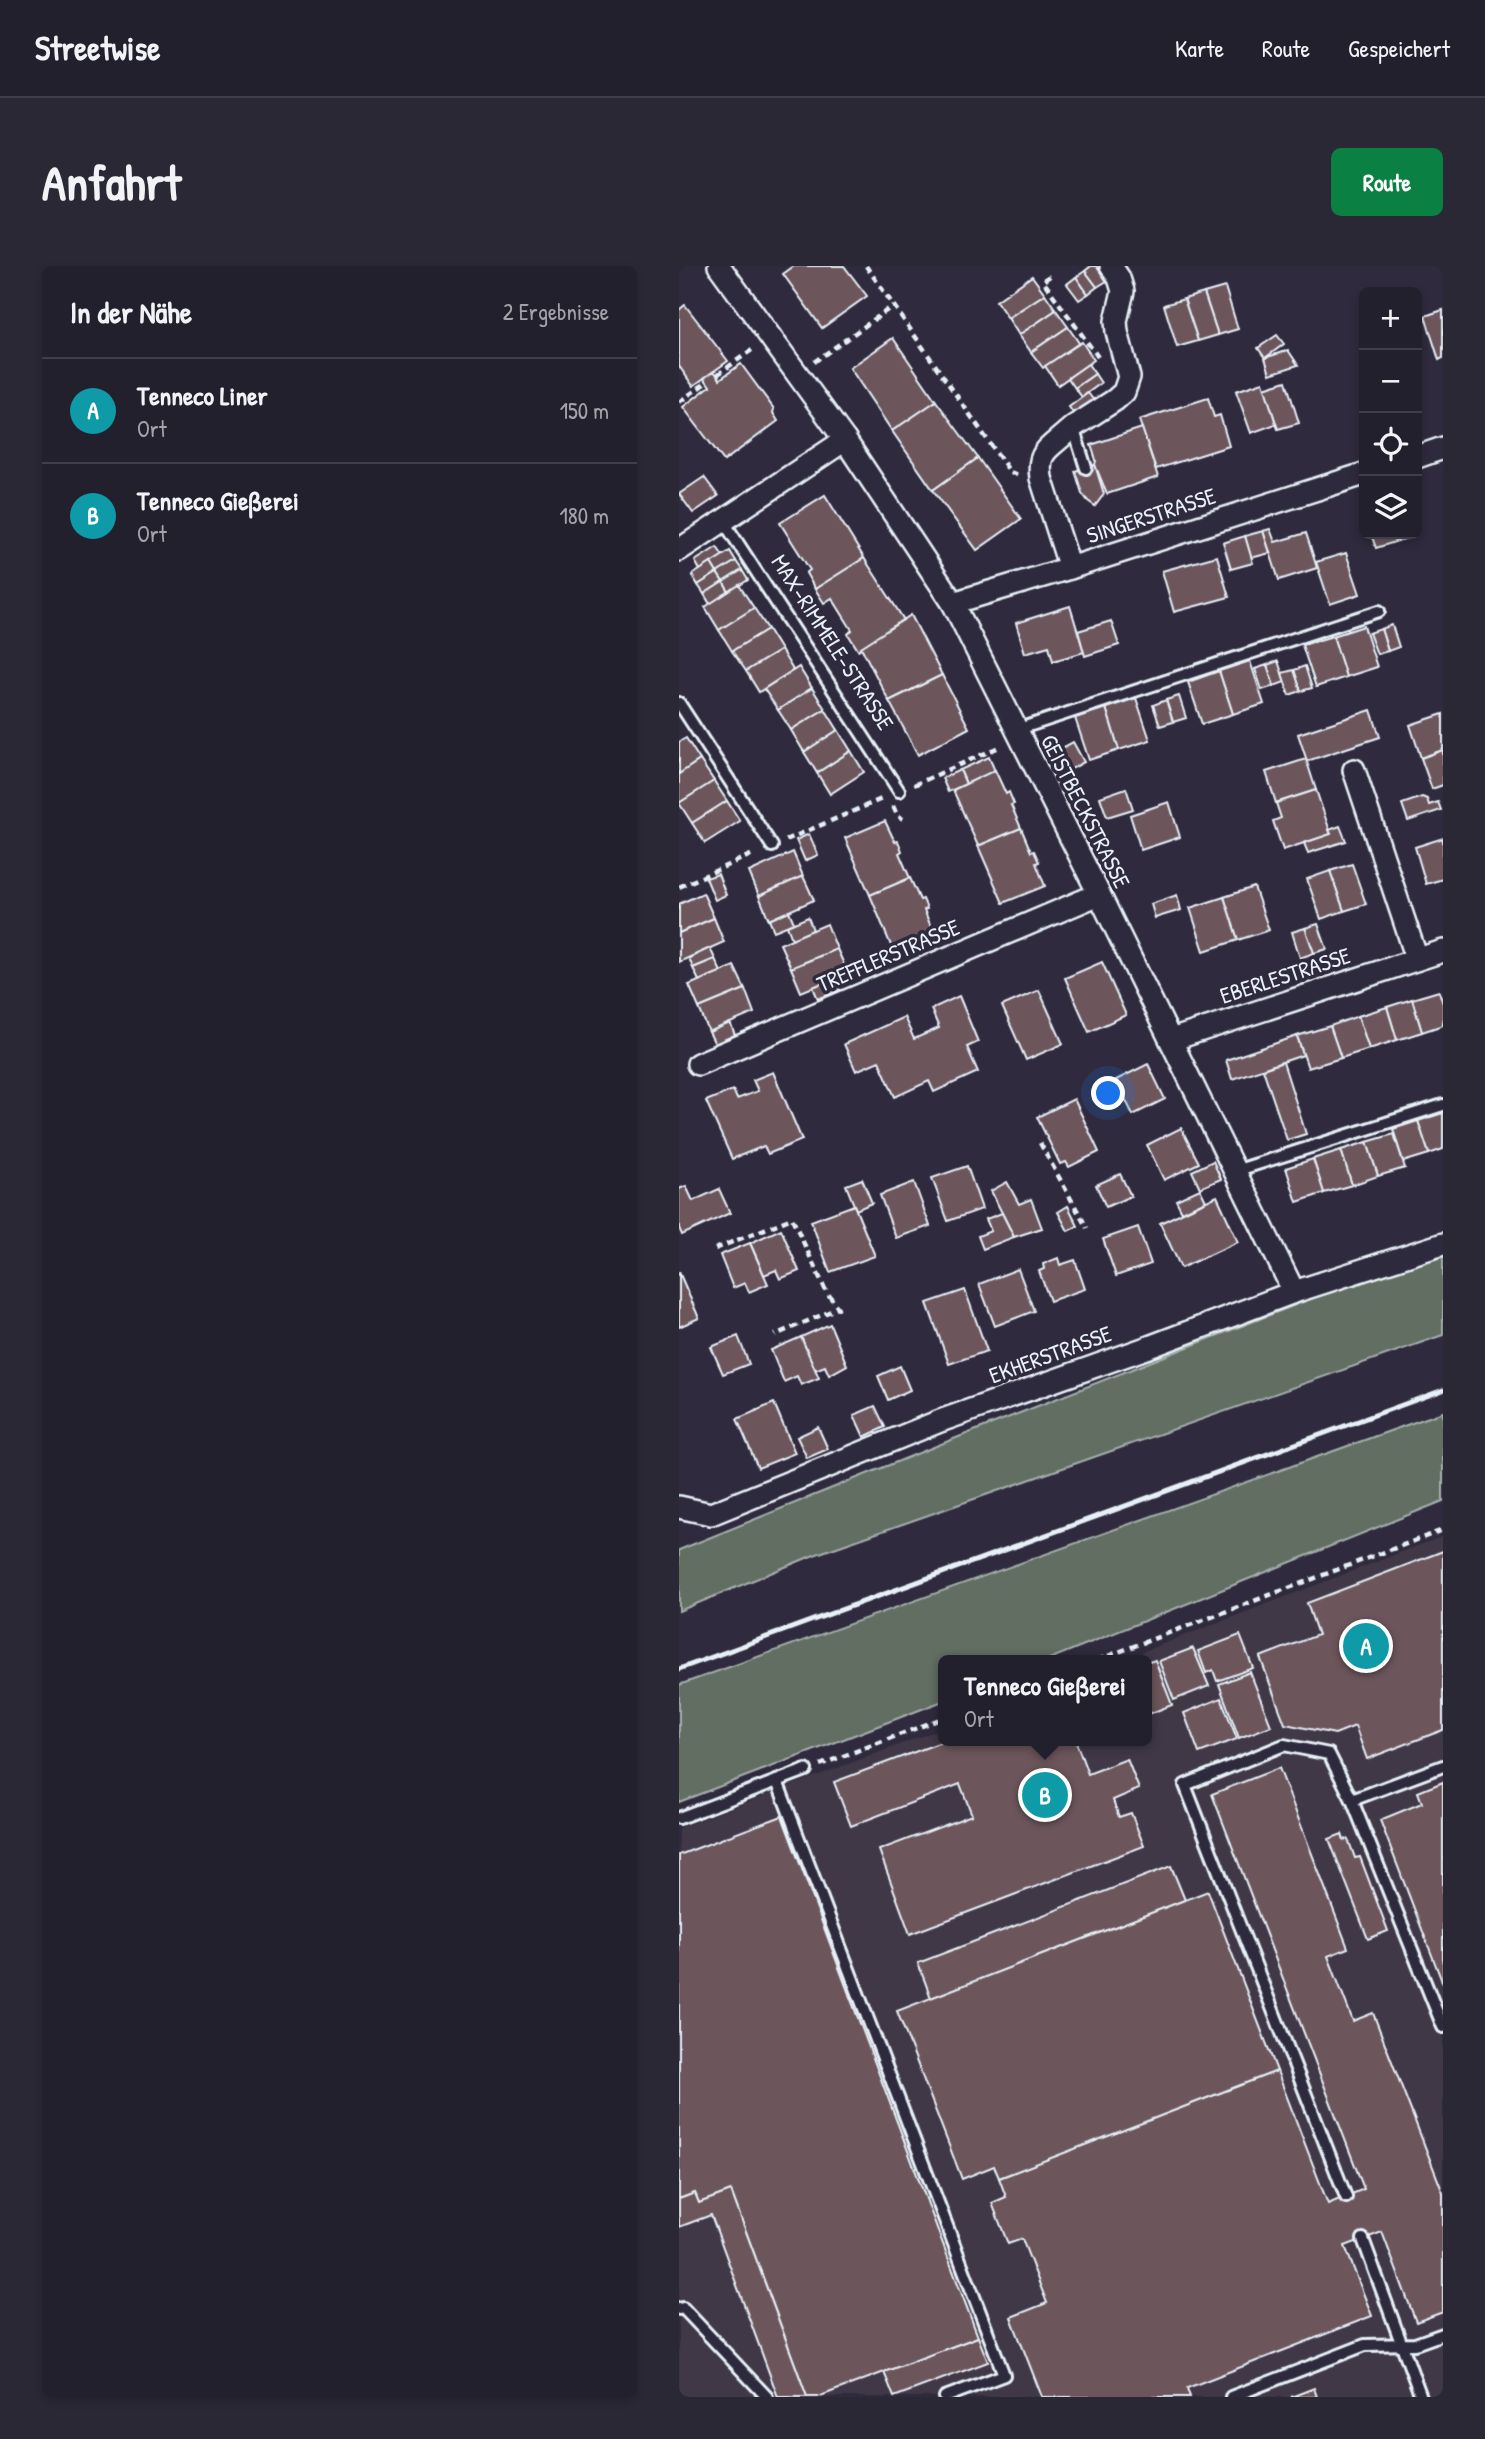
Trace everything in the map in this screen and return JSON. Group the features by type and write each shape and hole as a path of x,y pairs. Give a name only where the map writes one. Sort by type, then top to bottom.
{"street":[{"name":"GEISTBECKSTRASSE","path":"719,266 845,440 953,604 1294,1292"},
{"path":"1070,568 1039,464 1048,439 1073,427 1115,400 1123,391 1129,377 1116,321 1123,291 1111,266"},
{"path":"679,550 845,440"},
{"path":"1422,455 1443,449"},
{"name":"SINGERSTRASSE","path":"953,604 1359,476"},
{"path":"1354,770 1417,959"},
{"name":"TREFFLERSTRASSE","path":"698,1064 1099,894"},
{"name":"EBERLESTRASSE","path":"1171,1040 1443,951"},
{"name":"EKHERSTRASSE","path":"679,1507 711,1514 940,1420 1294,1292 1443,1244"}],"lane":[{"path":"1073,427 1086,468"},
{"name":"MAX-RIMMELE-STRASSE","path":"724,522 899,791"},
{"path":"1018,734 1379,611"},
{"path":"679,703 772,846"},
{"path":"1235,1171 1443,1105"},
{"path":"1346,2197 1185,1784 1284,1745 1329,1754 1352,1800 1443,2027"},
{"path":"1352,1800 1443,1766"},
{"path":"679,1818 806,1770"},
{"path":"777,1782 1004,2375 946,2397"},
{"path":"1363,2239 1421,2397"},
{"path":"679,2309 683,2308 767,2397"},
{"path":"1231,2397 1365,2345 1415,2344 1443,2334"}],"path":[{"path":"866,266 1010,472 1022,477 1041,478"},
{"path":"1050,276 1043,281 1100,358"},
{"path":"798,374 893,306"},
{"path":"717,374 770,336"},
{"path":"679,401 707,382"},
{"path":"679,887 899,791 1018,734"},
{"path":"1040,1143 1087,1228"},
{"path":"715,1249 792,1218 826,1291 838,1308 775,1335"},
{"path":"1110,1655 1443,1530"},
{"path":"806,1770 938,1720"}],"shaded area":[{"path":"1443,1536 1443,2397 679,2397 679,1828 938,1730 938,1746 1152,1746 1152,1655 1134,1655"}],"green space":[{"path":"1443,1255 1443,1335 814,1555 679,1611 679,1550 1336,1289"},
{"path":"1443,1412 1443,1501 1059,1655 938,1655 938,1703 679,1802 679,1685"}],"building":[{"path":"794,266 844,266 867,296 822,328 783,274"},
{"path":"1096,266 1107,281 1097,287 1085,271"},
{"path":"1085,271 1097,287 1088,294 1076,277"},
{"path":"1032,276 1045,294 1008,318 996,301"},
{"path":"1076,277 1088,294 1079,300 1067,284"},
{"path":"1225,287 1238,329 1218,335 1204,293"},
{"path":"1204,293 1218,335 1198,341 1184,299"},
{"path":"1045,294 1056,310 1019,335 1008,318"},
{"path":"1184,299 1198,341 1177,347 1164,305"},
{"path":"685,305 728,361 693,386 679,366 679,310"},
{"path":"1056,310 1068,327 1031,352 1019,335"},
{"path":"1443,310 1443,358 1439,360 1425,316"},
{"path":"1068,327 1079,343 1043,368 1031,352"},
{"path":"1277,335 1284,344 1265,358 1258,348"},
{"path":"893,338 936,401 892,431 850,368"},
{"path":"1082,342 1094,360 1058,385 1045,366"},
{"path":"1288,350 1298,365 1270,374 1265,358"},
{"path":"741,364 774,409 773,413 778,421 724,461 683,407 710,386 704,378 714,371 720,379"},
{"path":"1088,364 1095,374 1075,388 1068,378"},
{"path":"1095,374 1101,383 1082,397 1075,388"},
{"path":"1286,381 1299,423 1278,429 1264,388"},
{"path":"1263,382 1276,424 1251,433 1236,391"},
{"path":"1088,393 1095,402 1075,416 1069,407"},
{"path":"1208,398 1214,417 1220,415 1229,446 1156,469 1139,420"},
{"path":"936,401 978,458 933,490 892,431"},
{"path":"1142,428 1158,477 1107,494 1095,465 1091,445"},
{"path":"978,458 1021,519 977,550 933,490"},
{"path":"1095,465 1104,494 1095,506 1082,493 1075,471"},
{"path":"704,477 718,496 693,513 679,494"},
{"path":"825,495 864,558 815,589 806,573 810,570 780,523"},
{"path":"1270,529 1275,542 1306,533 1317,568 1279,580 1263,531"},
{"path":"1263,531 1270,553 1251,558 1245,536"},
{"path":"1245,536 1253,563 1231,569 1223,543"},
{"path":"1373,539 1404,539 1376,548"},
{"path":"717,547 723,556 700,570 695,561"},
{"path":"730,551 736,561 717,573 711,563"},
{"path":"1346,553 1360,594 1330,604 1316,562"},
{"path":"1217,556 1229,597 1174,612 1162,571"},
{"path":"864,558 904,620 858,650 848,634 852,630 832,598 824,603 815,589"},
{"path":"736,561 742,570 723,582 717,573"},
{"path":"711,563 717,573 698,585 692,575"},
{"path":"742,570 748,580 729,592 723,582"},
{"path":"717,573 723,582 704,594 698,585"},
{"path":"723,582 729,592 710,604 704,594"},
{"path":"739,585 754,608 719,630 705,607"},
{"path":"1070,606 1084,652 1053,661 1049,646 1025,653 1016,623"},
{"path":"754,608 768,629 732,651 719,630"},
{"path":"911,615 942,675 889,701 861,647"},
{"path":"1111,621 1119,645 1085,656 1078,631"},
{"path":"1392,625 1399,647 1388,651 1381,629"},
{"path":"1364,626 1377,667 1346,677 1333,636"},
{"path":"768,629 781,650 746,671 732,651"},
{"path":"1381,629 1388,651 1377,654 1369,633"},
{"path":"1333,636 1346,677 1316,687 1302,645"},
{"path":"781,650 793,670 759,692 746,671"},
{"path":"1250,661 1264,704 1233,714 1219,671"},
{"path":"1278,661 1285,682 1274,686 1267,665"},
{"path":"1267,665 1274,686 1262,690 1255,669"},
{"path":"1305,666 1312,688 1301,691 1294,670"},
{"path":"799,667 812,688 778,710 764,689"},
{"path":"1294,670 1301,691 1289,695 1282,673"},
{"path":"1219,671 1233,714 1202,724 1188,682"},
{"path":"942,675 969,728 918,755 889,701"},
{"path":"812,688 825,709 791,730 778,710"},
{"path":"1179,696 1186,718 1173,722 1166,700"},
{"path":"1136,698 1150,740 1119,750 1106,708"},
{"path":"1166,700 1173,722 1160,726 1153,705"},
{"path":"1106,708 1119,750 1089,760 1075,718"},
{"path":"825,709 838,730 804,752 791,730"},
{"path":"1371,710 1380,737 1307,761 1298,734"},
{"path":"1443,714 1443,750 1421,758 1410,725"},
{"path":"838,730 851,751 817,773 804,752"},
{"path":"686,738 700,760 679,774 679,742"},
{"path":"1073,742 1084,762 1064,773 1053,753"},
{"path":"1443,750 1443,785 1432,789 1421,758"},
{"path":"851,751 864,772 830,794 817,773"},
{"path":"989,757 995,771 966,784 960,770"},
{"path":"1306,759 1316,790 1276,803 1266,772"},
{"path":"700,760 714,781 679,803 679,774"},
{"path":"960,770 966,784 948,792 942,778"},
{"path":"995,770 1006,794 1009,792 1014,804 1011,805 1021,828 978,846 953,790"},
{"path":"714,781 727,801 692,823 679,803"},
{"path":"1126,788 1133,809 1107,817 1100,797"},
{"path":"1316,790 1331,834 1283,850 1273,821 1281,818 1276,803"},
{"path":"1422,797 1427,799 1429,805 1438,802 1441,810 1408,821 1402,804"},
{"path":"727,801 740,821 705,843 692,823"},
{"path":"1169,802 1180,837 1141,850 1130,815"},
{"path":"885,821 895,842 898,841 902,851 899,853 910,878 870,895 845,838"},
{"path":"1340,826 1346,841 1308,853 1304,843 1331,834 1329,830"},
{"path":"1021,828 1031,852 1034,851 1039,862 1036,863 1045,886 1003,903 978,846"},
{"path":"809,834 818,855 805,861 796,840"},
{"path":"1443,838 1443,879 1426,884 1415,847"},
{"path":"793,852 803,876 759,896 749,872"},
{"path":"1352,864 1366,904 1344,911 1330,871"},
{"path":"1330,871 1344,911 1321,919 1307,879"},
{"path":"718,874 726,895 715,900 706,878"},
{"path":"803,876 814,900 769,920 759,896"},
{"path":"910,878 920,900 923,899 927,909 924,910 935,936 894,953 870,895"},
{"path":"1254,887 1269,930 1238,940 1224,897"},
{"path":"703,893 714,918 679,933 679,904"},
{"path":"1177,895 1181,910 1155,918 1151,904"},
{"path":"1224,897 1238,940 1204,951 1190,908"},
{"path":"789,911 794,923 774,931 769,920"},
{"path":"808,917 813,930 792,939 787,926"},
{"path":"714,918 724,942 679,962 679,933"},
{"path":"827,924 837,949 791,968 780,944"},
{"path":"1318,924 1327,949 1314,953 1305,928"},
{"path":"1305,928 1314,953 1300,958 1292,932"},
{"path":"710,948 715,959 693,968 689,958"},
{"path":"837,949 848,973 801,992 791,968"},
{"path":"715,959 721,972 699,981 693,968"},
{"path":"1102,962 1126,1015 1089,1032 1065,978"},
{"path":"734,966 745,989 699,1008 689,985"},
{"path":"835,978 840,990 818,999 813,987"},
{"path":"745,989 754,1013 709,1032 699,1008"},
{"path":"1039,990 1063,1044 1026,1060 1002,1006"},
{"path":"1439,991 1443,1004 1443,1025 1422,1032 1412,999"},
{"path":"959,996 978,1042 967,1047 978,1072 934,1092 929,1081 895,1097 879,1061 856,1071 844,1044 904,1017 914,1039 939,1028 931,1009"},
{"path":"1412,999 1422,1032 1397,1040 1387,1007"},
{"path":"1387,1007 1397,1040 1369,1049 1358,1016"},
{"path":"1358,1016 1369,1049 1341,1058 1330,1026"},
{"path":"730,1023 735,1035 715,1044 709,1032"},
{"path":"1330,1026 1341,1058 1308,1068 1297,1036"},
{"path":"1297,1036 1303,1055 1232,1079 1226,1060"},
{"path":"1283,1062 1306,1134 1287,1140 1263,1069"},
{"path":"1148,1064 1165,1099 1133,1115 1116,1080"},
{"path":"773,1072 802,1140 768,1154 764,1146 732,1159 706,1101 733,1090 737,1099 758,1091 753,1080"},
{"path":"1074,1099 1099,1152 1069,1167 1066,1162 1060,1164 1037,1117"},
{"path":"1443,1113 1443,1149 1429,1154 1418,1121"},
{"path":"1418,1121 1429,1154 1403,1162 1393,1129"},
{"path":"1181,1128 1199,1163 1164,1180 1147,1145"},
{"path":"1394,1134 1405,1168 1378,1176 1367,1142"},
{"path":"1367,1142 1378,1176 1352,1185 1341,1150"},
{"path":"1341,1150 1352,1185 1324,1193 1313,1159"},
{"path":"1313,1159 1324,1193 1297,1202 1286,1168"},
{"path":"1213,1161 1221,1179 1200,1188 1192,1171"},
{"path":"967,1166 982,1209 948,1221 932,1178"},
{"path":"1120,1174 1131,1196 1106,1207 1096,1185"},
{"path":"862,1179 872,1203 856,1210 846,1185"},
{"path":"914,1182 930,1226 896,1238 880,1195"},
{"path":"1007,1182 1019,1204 1031,1199 1042,1228 1014,1237 991,1191"},
{"path":"686,1186 693,1201 719,1189 730,1213 682,1235 679,1228 679,1189"},
{"path":"1200,1189 1206,1201 1182,1212 1176,1200"},
{"path":"1217,1196 1238,1242 1181,1268 1160,1223"},
{"path":"854,1205 875,1256 830,1272 811,1221"},
{"path":"1068,1206 1078,1226 1068,1231 1058,1212"},
{"path":"1002,1213 1014,1237 983,1249 978,1236 991,1231 986,1219"},
{"path":"1138,1227 1151,1264 1116,1276 1103,1239"},
{"path":"781,1229 799,1271 780,1279 776,1270 764,1275 750,1243"},
{"path":"750,1243 768,1284 749,1292 745,1283 733,1288 720,1255"},
{"path":"1058,1258 1060,1265 1075,1260 1085,1289 1050,1301 1039,1271 1044,1269 1043,1264"},
{"path":"1018,1269 1034,1311 995,1326 979,1284"},
{"path":"679,1272 699,1318 679,1327"},
{"path":"965,1290 987,1351 949,1364 927,1303"},
{"path":"830,1324 847,1365 829,1375 825,1366 815,1370 801,1337"},
{"path":"738,1336 749,1364 723,1374 711,1347"},
{"path":"801,1337 819,1378 801,1385 797,1376 784,1382 771,1350"},
{"path":"900,1366 910,1390 888,1400 878,1376"},
{"path":"774,1403 795,1453 758,1468 737,1419"},
{"path":"875,1406 885,1427 864,1437 854,1415"},
{"path":"818,1427 828,1449 807,1458 797,1437"},
{"path":"1443,1551 1443,1730 1367,1759 1355,1726 1335,1734 1285,1724 1260,1657 1318,1635 1307,1603"},
{"path":"1240,1635 1253,1668 1217,1681 1213,1670 1206,1673 1198,1651"},
{"path":"1193,1648 1209,1686 1174,1700 1159,1661"},
{"path":"1155,1660 1172,1705 1152,1713 1152,1661"},
{"path":"1250,1672 1271,1726 1239,1738 1219,1684"},
{"path":"1221,1698 1237,1739 1199,1753 1184,1713"},
{"path":"938,1743 938,1746 1078,1746 1088,1774 1127,1759 1139,1789 1113,1800 1119,1817 1131,1813 1144,1846 910,1934 879,1850 972,1815 960,1784 851,1826 834,1782"},
{"path":"1279,1768 1348,1948 1328,1956 1353,2021 1373,2013 1443,2193 1443,2312 1416,2322 1382,2232 1345,2246 1372,2316 1187,2388 1190,2397 1042,2397 1011,2317 1047,2303 1022,2239 1008,2244 992,2203 1006,2197 999,2178 1277,2071 1328,2204 1364,2189 1212,1794"},
{"path":"1443,1782 1443,1984 1380,1820 1422,1803 1418,1792"},
{"path":"782,1816 978,2337 818,2397 807,2397 731,2191 699,2203 695,2193 679,2199 679,1855"},
{"path":"1342,1834 1344,1840 1348,1839 1355,1858 1360,1857 1388,1931 1368,1939 1329,1839"},
{"path":"1171,1866 1185,1900 931,1998 918,1963"},
{"path":"1208,1891 1277,2071 999,2178 994,2166 962,2179 897,2011"},
{"path":"731,2191 807,2397 778,2397 711,2215 679,2227 679,2199 695,2193 699,2203"},
{"path":"978,2337 988,2362 894,2397 884,2372"},
{"path":"1314,2388 1317,2397 1291,2397"}],"railway":[{"path":"679,1669 1443,1390"}],"place":[{"name":"Tenneco Liner","path":"1366,1646"},
{"name":"Tenneco Gießerei","path":"1045,1795"}]}
